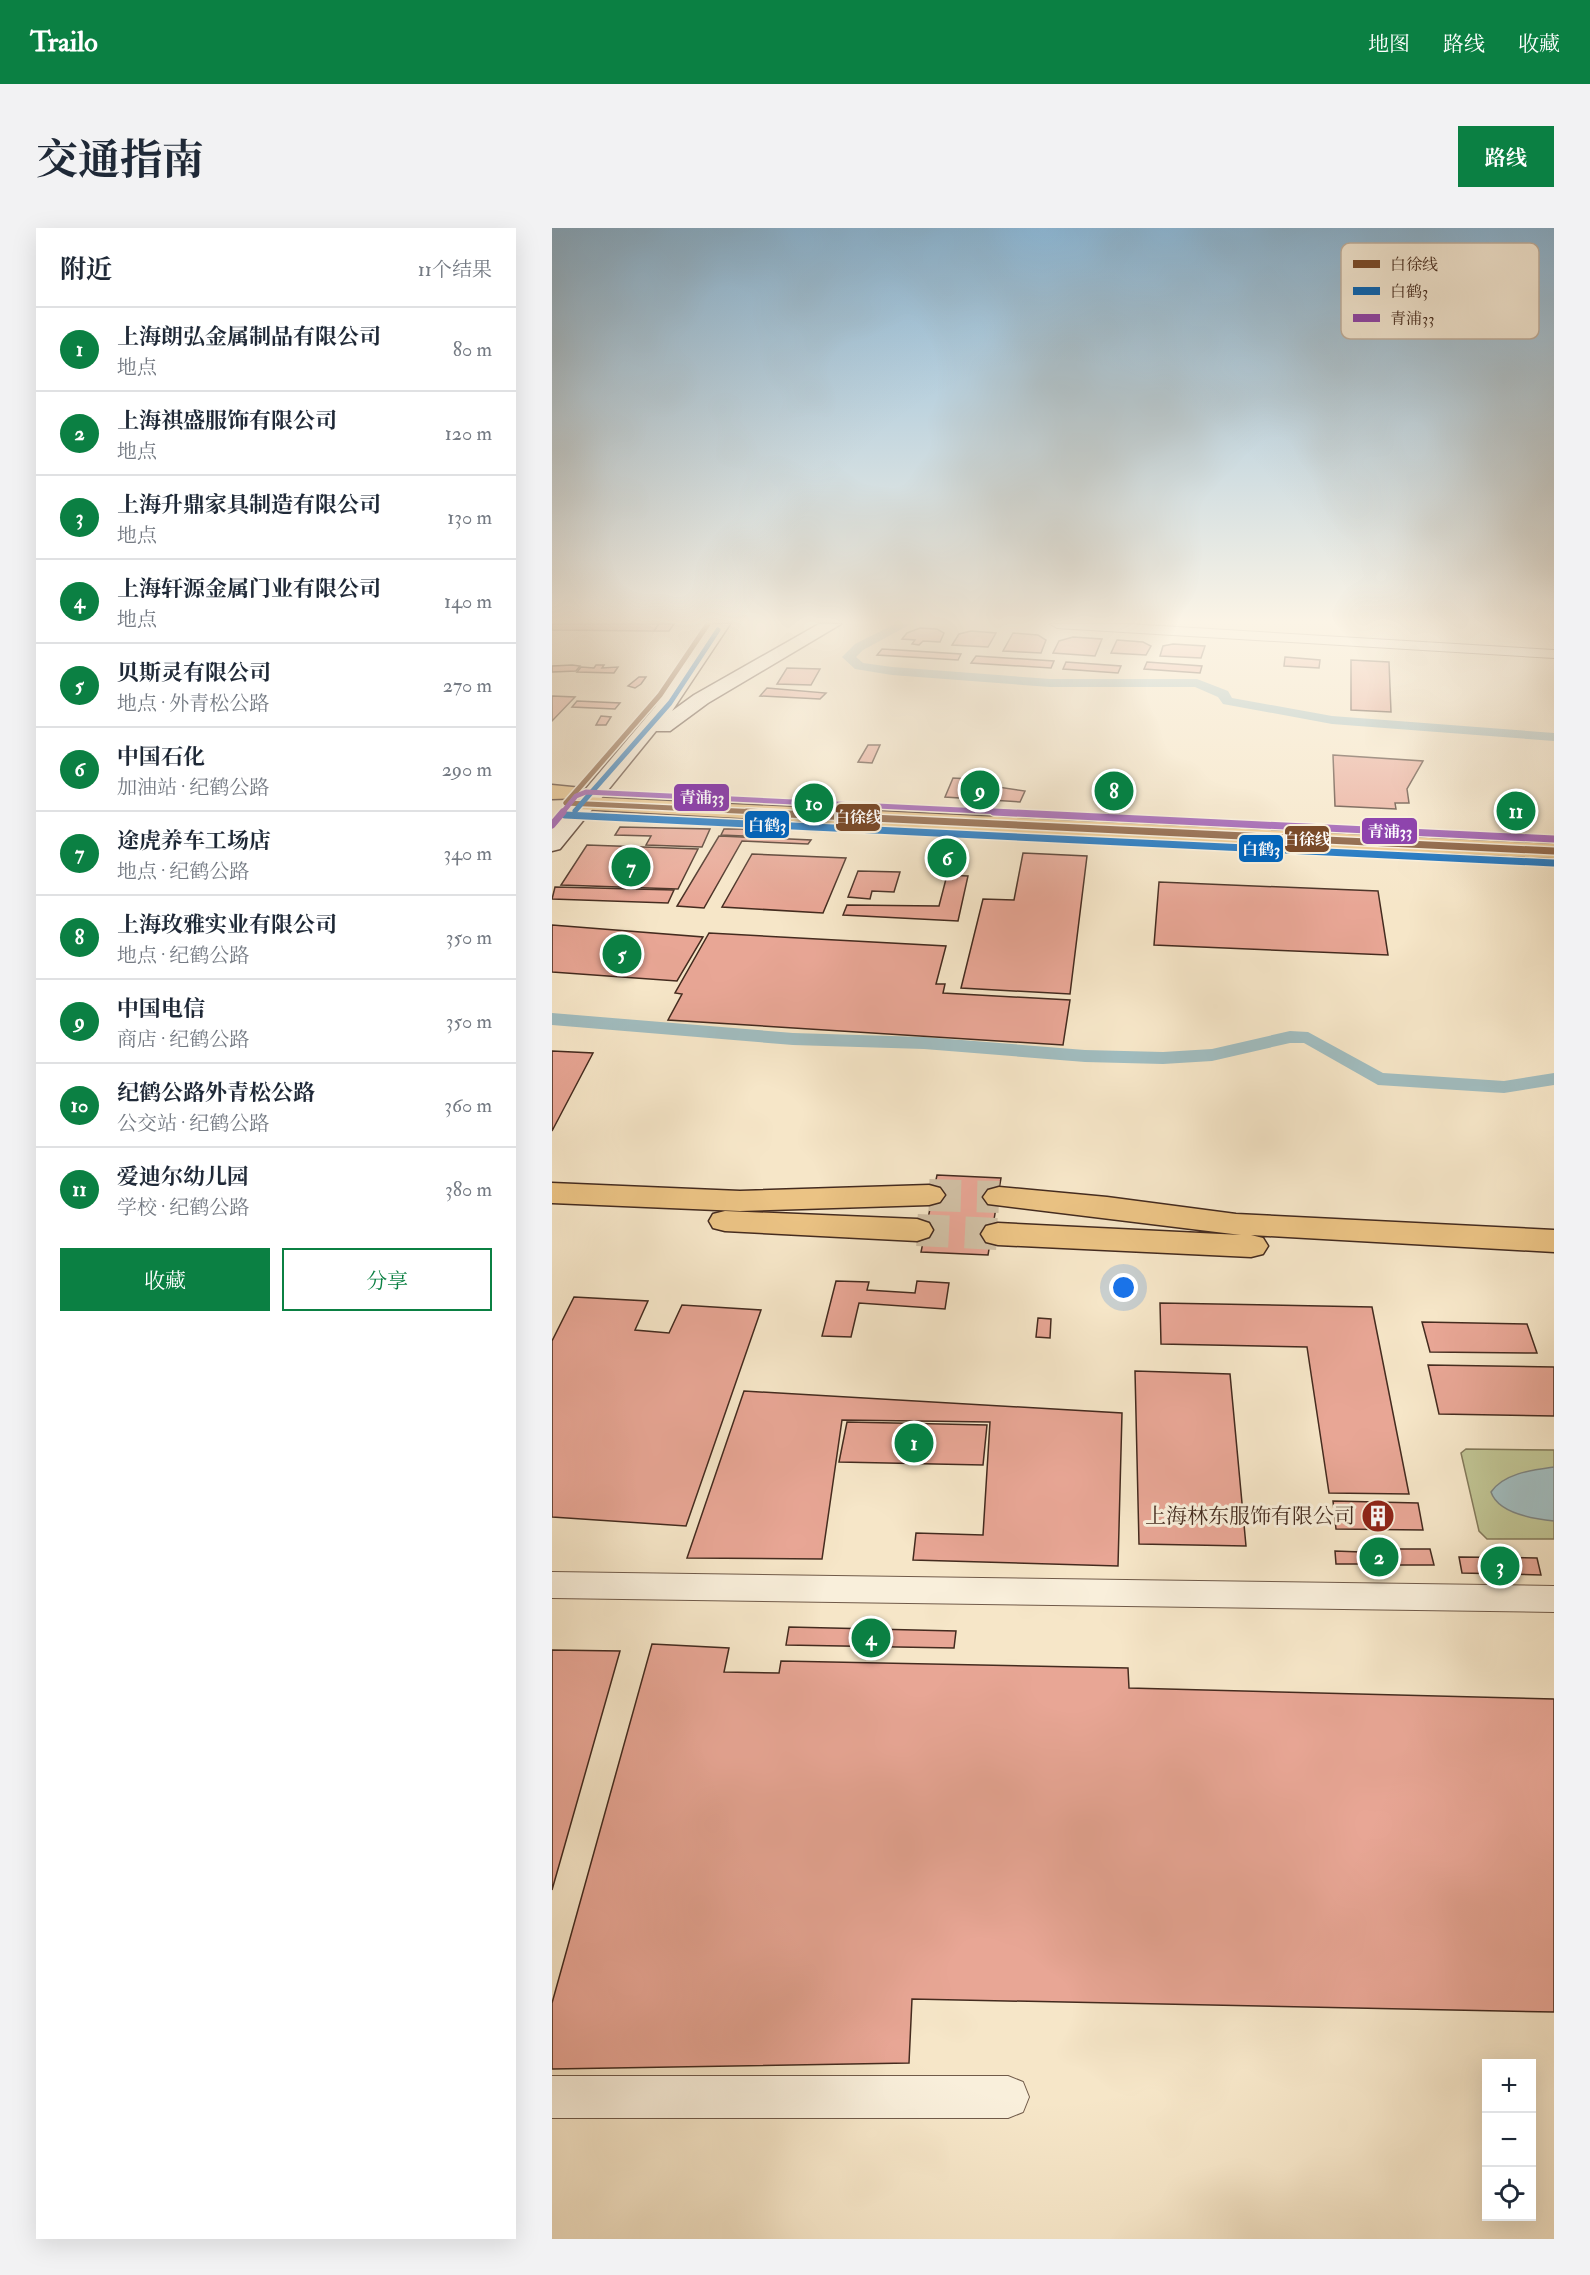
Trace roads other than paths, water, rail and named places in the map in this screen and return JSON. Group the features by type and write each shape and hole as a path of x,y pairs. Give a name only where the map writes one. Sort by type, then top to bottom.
{"main road":[{"path":"623,750 645,718"},
{"path":"552,844 568,801 658,718"},
{"path":"623,750 672,718"},
{"path":"568,801 1554,843"},
{"path":"568,801 1123,832 1554,851"},
{"path":"552,1193 740,1201 929,1195"},
{"path":"999,1197 1107,1207 1236,1224 1554,1240"},
{"path":"552,1212 917,1230"},
{"path":"998,1234 1554,1260"}],"street":[{"path":"552,1585 1554,1599"},
{"path":"552,2097 1008,2097"}],"water":[{"path":"1554,1467 1554,1521 1537,1519 1509,1510 1495,1499 1491,1492 1503,1480 1528,1471"}],"waterway":[{"path":"1320,718 1394,723 1488,734 1554,737"},
{"path":"552,1019 793,1039 924,1043 1085,1056 1163,1058 1212,1055 1290,1037 1308,1038 1378,1079 1504,1087 1554,1079"}],"tunnel":[{"path":"929,1195 999,1197"},
{"path":"917,1230 998,1234"}],"place":[{"name":"中国电信","path":"980,790"},
{"name":"上海玫雅实业有限公司","path":"1114,791"},
{"name":"纪鹤公路外青松公路","path":"814,803"},
{"name":"爱迪尔幼儿园","path":"1516,811"},
{"name":"中国石化","path":"947,858"},
{"name":"途虎养车工场店","path":"631,867"},
{"name":"贝斯灵有限公司","path":"622,954"},
{"name":"上海朗弘金属制品有限公司","path":"914,1443"},
{"name":"上海林东服饰有限公司","path":"1378,1516"},
{"name":"上海祺盛服饰有限公司","path":"1379,1557"},
{"name":"上海升鼎家具制造有限公司","path":"1500,1566"},
{"name":"上海轩源金属门业有限公司","path":"871,1638"}]}
